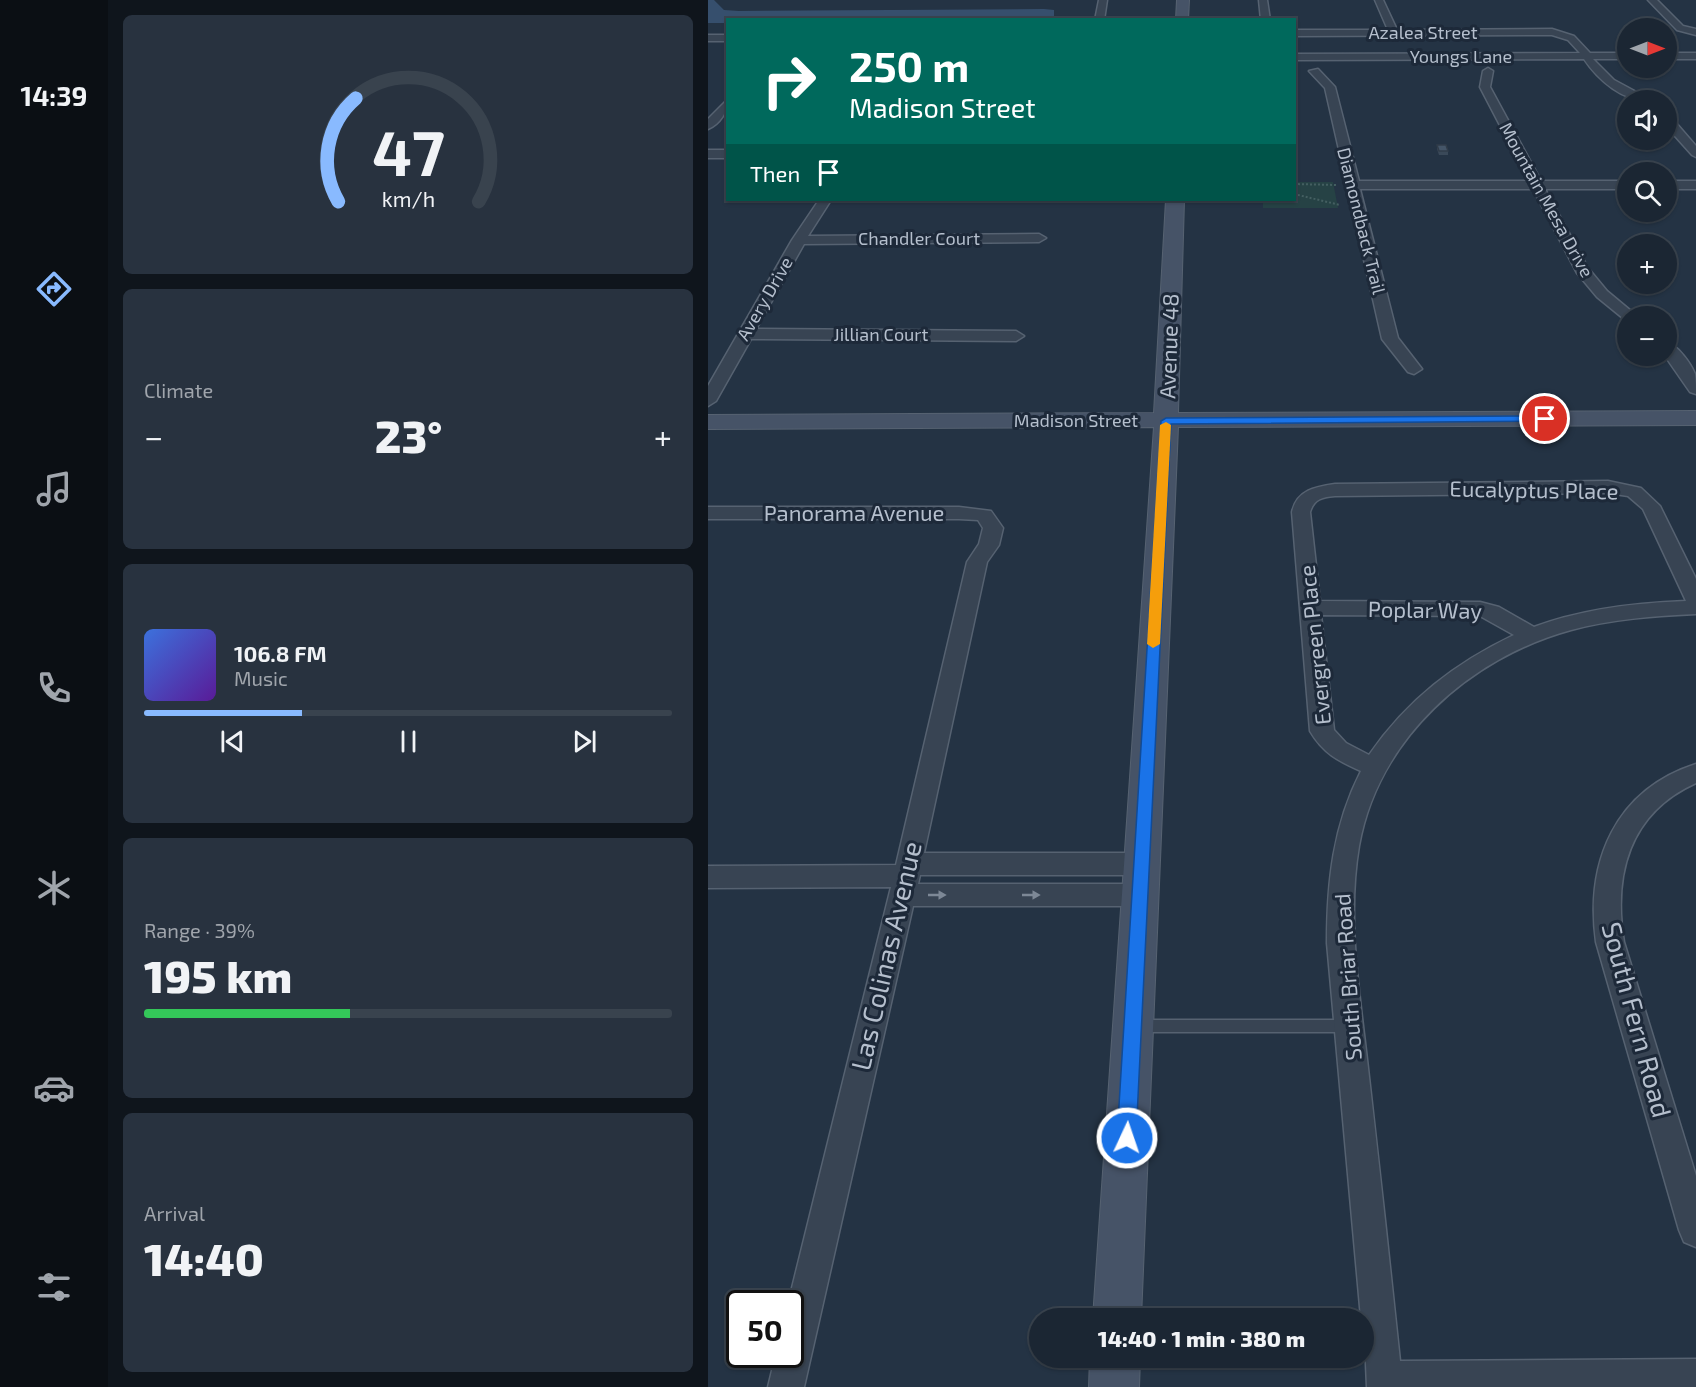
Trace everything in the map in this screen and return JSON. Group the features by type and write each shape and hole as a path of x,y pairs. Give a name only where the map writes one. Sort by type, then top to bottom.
{"main road":[{"path":"1182,18 1183,0"},
{"name":"Avenue 48","path":"1118,1308 1166,421 1175,201"},
{"name":"Madison Street","path":"708,422 1696,418"},
{"path":"1114,1387 1115,1368"}],"street":[{"path":"1099,18 1103,0"},
{"path":"1263,0 1266,18"},
{"path":"1379,0 1394,33"},
{"path":"1653,0 1680,28 1696,32"},
{"name":"Azalea Street","path":"1296,33 1552,32 1576,39 1586,56"},
{"path":"708,38 726,38"},
{"path":"1586,56 1609,81 1627,90"},
{"name":"Youngs Lane","path":"1296,57 1617,56"},
{"path":"1677,56 1696,56"},
{"name":"Diamondback Trail","path":"1314,71 1330,87 1346,185 1390,339 1414,369"},
{"name":"Mountain Mesa Drive","path":"1488,71 1485,87 1587,278 1618,306"},
{"path":"708,126 726,104"},
{"path":"1677,131 1696,153"},
{"path":"708,154 726,154"},
{"path":"1346,185 1617,185"},
{"path":"1677,185 1696,185"},
{"name":"Avery Drive","path":"708,401 824,201"},
{"name":"Chandler Court","path":"800,240 1039,238"},
{"name":"Jillian Court","path":"745,334 1016,336"},
{"path":"1677,359 1696,389"},
{"name":"Eucalyptus Place","path":"1308,496 1320,492 1345,490 1608,487 1634,492 1651,506 1696,600"},
{"name":"Evergreen Place","path":"1308,496 1301,512 1322,731 1327,741 1335,749 1375,767"},
{"name":"Panorama Avenue","path":"708,513 959,513 984,515 993,528"},
{"name":"Las Colinas Avenue","path":"786,1387 906,879 977,561 989,545 993,528"},
{"name":"South Briar Road","path":"1384,1383 1341,944 1340,901 1343,872 1352,825 1362,792 1375,767 1406,723 1450,682 1503,649 1554,628 1607,615 1696,607"},
{"name":"Poplar Way","path":"1310,608 1480,609 1492,612 1532,636"},
{"name":"South Fern Road","path":"1696,773 1681,777 1662,788 1629,825 1610,865 1605,906 1610,942 1696,1230"},
{"path":"708,878 1141,880"},
{"path":"1384,1383 1696,1377"}],"lane":[{"path":"1133,1026 1350,1026"}],"path":[{"path":"1296,184 1346,185"},
{"path":"1296,194 1311,195 1320,200 1344,206"}],"green space":[{"path":"1296,182 1333,182 1338,208 1263,208 1263,201 1296,201"}],"water":[{"path":"708,0 714,0 724,10 739,11 1054,10 1054,18 726,18 726,23 708,23"}],"building":[{"path":"1437,145 1446,145 1448,151 1439,151"}],"slow traffic":[{"path":"1153,644 1166,425"}],"route":[{"path":"1127,1138 1166,421 1545,419"}]}
